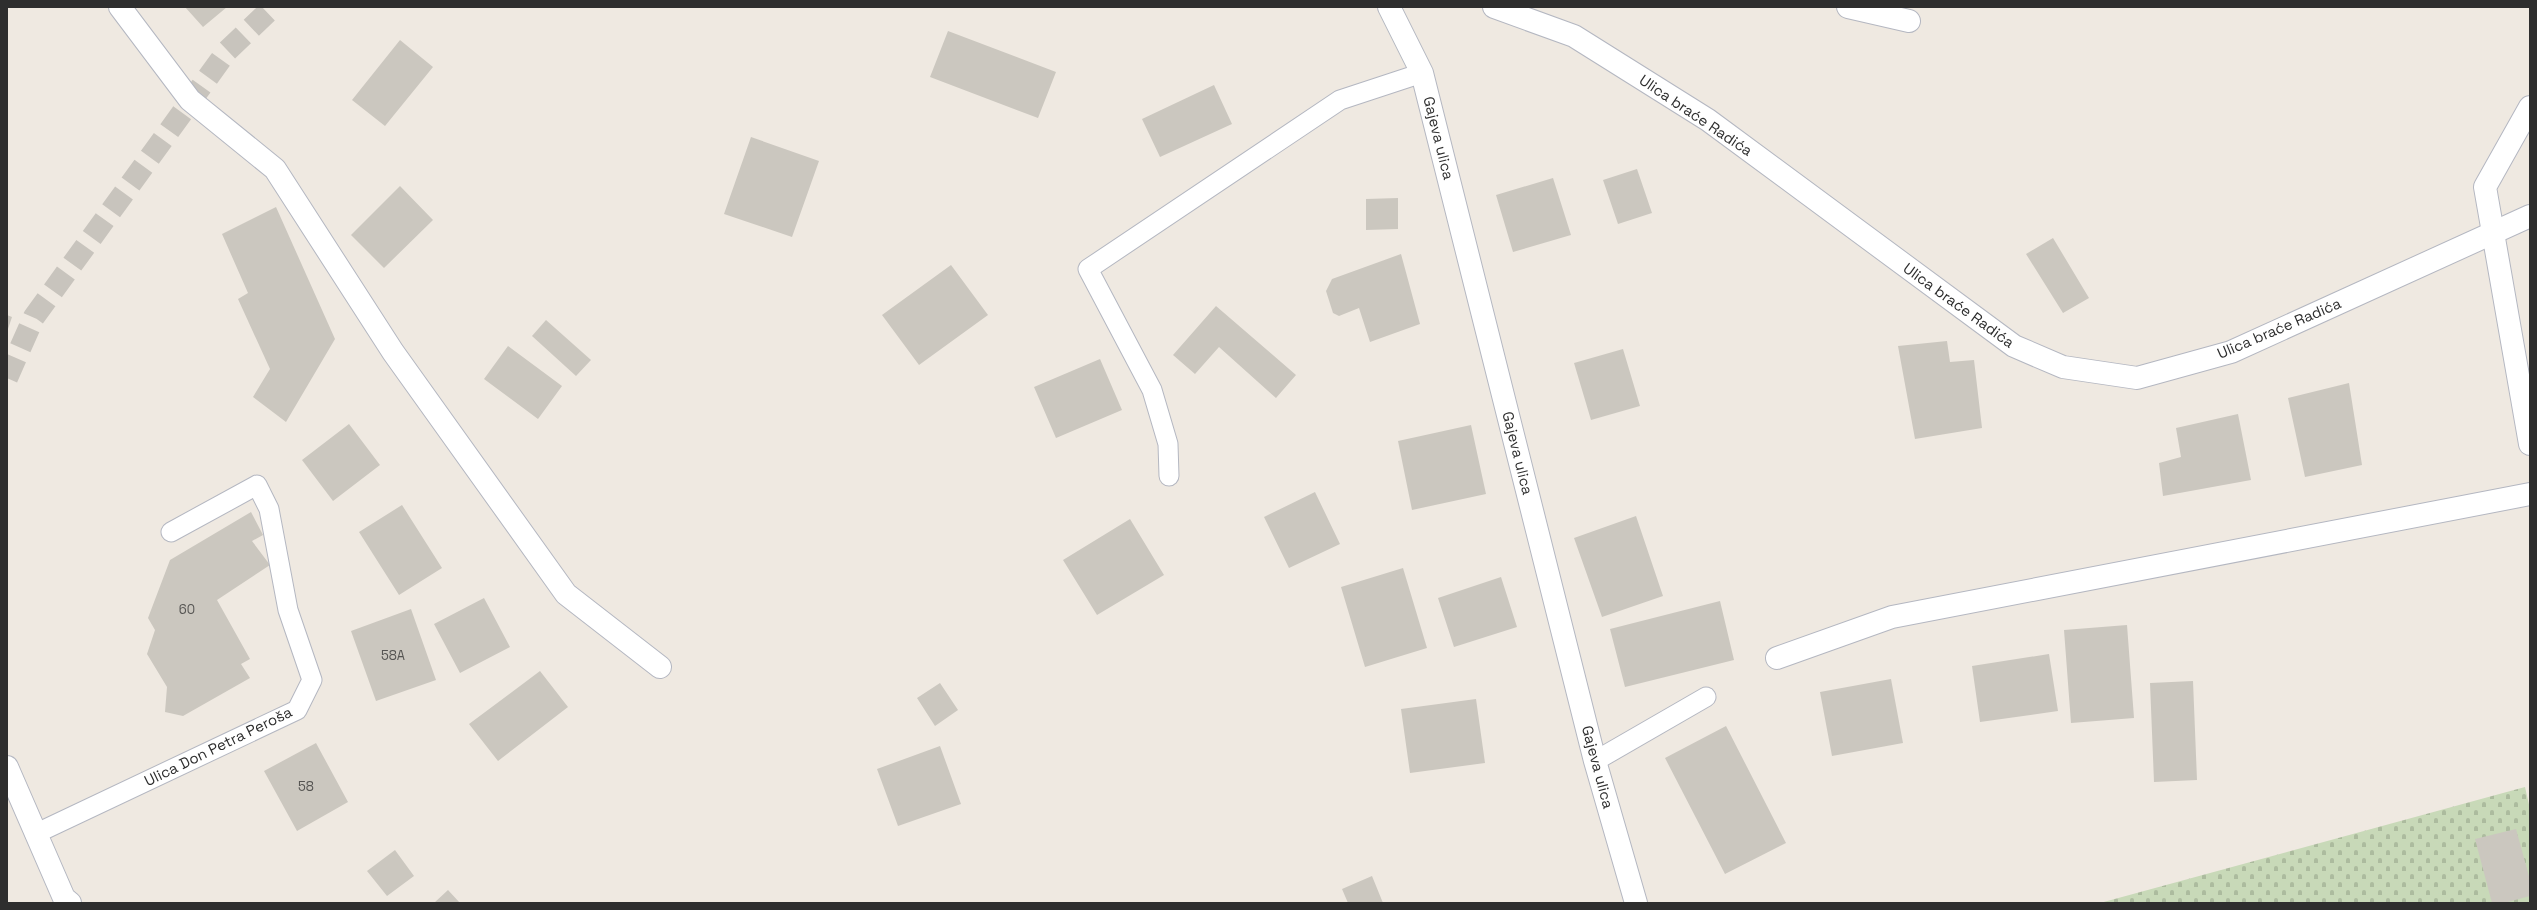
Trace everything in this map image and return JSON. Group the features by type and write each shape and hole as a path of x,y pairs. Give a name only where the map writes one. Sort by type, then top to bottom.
{"street":[{"path":"120,7 190,100 275,170 393,352 566,594 660,668"},
{"name":"Gajeva ulica","path":"1388,7 1422,73 1595,761 1636,903"},
{"name":"Ulica braće Radića","path":"1497,7 1574,36 1708,120 2014,346 2063,367 2136,378 2231,352 2530,216"},
{"path":"1848,7 1908,21"},
{"path":"2530,107 2485,187 2530,444"},
{"path":"1776,658 1892,617 2530,494"},
{"path":"7,767 64,898 70,903"}],"lane":[{"path":"1169,476 1168,444 1152,390 1088,269 1340,100 1422,73"},
{"name":"Ulica Don Petra Peroša","path":"35,834 297,710 312,680 288,610 269,509 257,485 171,532"},
{"path":"1595,761 1706,697"}],"green space":[{"path":"2525,787 2530,809 2530,903 2100,903"}],"building":[{"path":"185,7 227,7 203,27"},
{"path":"948,31 1056,72 1038,118 930,77"},
{"path":"400,40 433,67 385,126 352,100"},
{"path":"1214,85 1232,124 1160,157 1142,119"},
{"path":"751,137 819,161 792,237 724,214"},
{"path":"1637,169 1652,213 1618,224 1603,180"},
{"path":"1553,178 1571,235 1513,252 1496,195"},
{"path":"400,186 433,220 384,268 351,235"},
{"path":"1398,198 1398,229 1366,230 1366,199"},
{"path":"276,207 335,339 286,422 253,397 270,369 238,299 248,293 222,234"},
{"path":"2053,238 2089,298 2063,313 2026,254"},
{"path":"1401,254 1420,324 1370,342 1359,308 1339,316 1333,313 1326,291 1332,279"},
{"path":"951,265 988,315 919,365 882,315"},
{"path":"1216,306 1296,375 1276,398 1219,347 1195,374 1173,355"},
{"path":"7,315 12,317 7,332"},
{"path":"546,320 591,360 576,376 532,336"},
{"path":"1947,341 1950,362 1974,360 1982,428 1915,439 1898,346"},
{"path":"508,346 562,386 538,419 484,379"},
{"path":"1623,349 1640,406 1591,420 1574,363"},
{"path":"1100,359 1122,410 1056,438 1034,387"},
{"path":"2349,383 2362,465 2305,477 2288,398"},
{"path":"2238,414 2251,480 2163,496 2159,463 2181,457 2176,428"},
{"path":"349,424 380,465 333,501 302,460"},
{"path":"1471,425 1486,494 1412,510 1398,441"},
{"path":"1315,492 1340,544 1289,568 1264,517"},
{"path":"402,505 442,568 399,595 359,532"},
{"path":"251,512 263,535 252,541 270,565 217,600 250,659 241,664 250,678 183,716 165,712 167,687 147,654 155,630 148,618 170,560"},
{"path":"1636,516 1663,596 1602,617 1574,538"},
{"path":"1130,519 1164,575 1097,615 1063,560"},
{"path":"1403,568 1427,648 1365,667 1341,587"},
{"path":"1501,577 1517,627 1454,647 1438,598"},
{"path":"484,598 510,647 460,673 434,624"},
{"path":"1720,601 1734,660 1625,687 1610,629"},
{"path":"411,609 436,680 376,701 351,631"},
{"path":"2127,625 2134,718 2071,723 2064,630"},
{"path":"2049,654 2058,711 1980,722 1972,666"},
{"path":"540,671 568,707 498,761 469,724"},
{"path":"1891,679 1903,743 1832,756 1820,692"},
{"path":"2193,681 2197,780 2154,782 2150,683"},
{"path":"940,683 958,710 935,726 917,698"},
{"path":"1476,699 1485,763 1410,773 1401,709"},
{"path":"1726,726 1786,843 1725,874 1665,758"},
{"path":"316,743 348,802 297,831 264,771"},
{"path":"940,746 961,804 898,826 877,769"},
{"path":"2516,829 2530,880 2530,896 2504,903 2492,903 2475,839"},
{"path":"395,850 414,876 387,896 367,871"},
{"path":"1372,876 1383,903 1348,903 1342,889"},
{"path":"448,890 460,903 434,903"}],"tunnel":[{"path":"7,378 34,317 227,51 273,7"}]}
